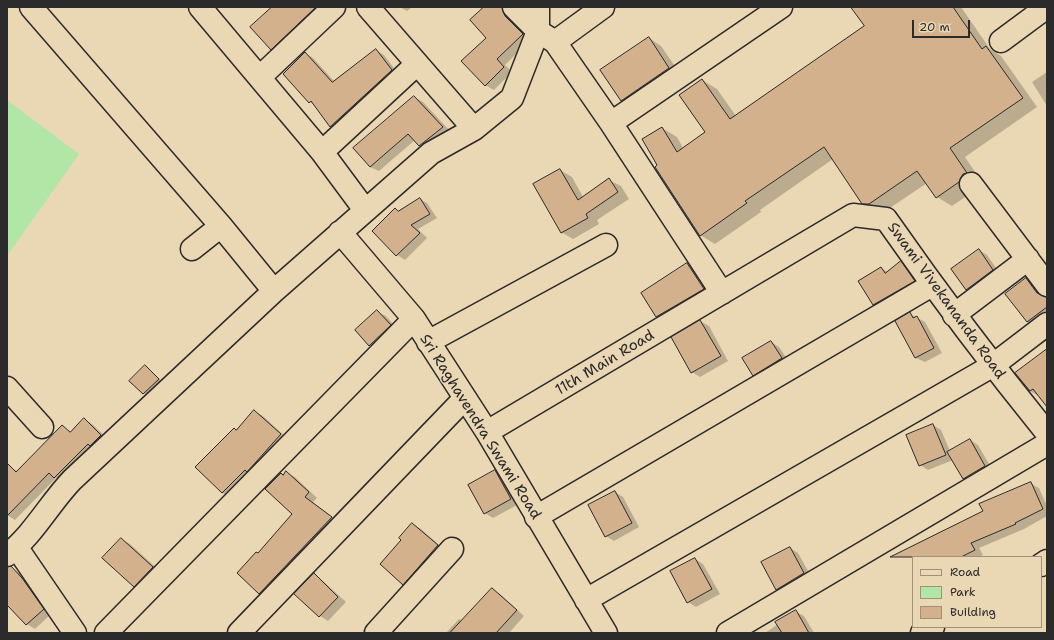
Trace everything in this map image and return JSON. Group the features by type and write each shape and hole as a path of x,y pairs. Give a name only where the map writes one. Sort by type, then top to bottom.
{"street":[{"path":"31,7 221,226 274,291"},
{"path":"200,7 322,152 365,210"},
{"path":"260,77 334,7"},
{"path":"368,7 474,129"},
{"path":"514,7 547,37 611,123 722,293"},
{"path":"538,7 547,37"},
{"path":"75,633 12,551 30,535 58,494 274,291 365,210 431,153 474,129 512,98 547,37 603,7"},
{"path":"611,123 781,7"},
{"path":"1001,42 1047,7"},
{"path":"322,152 418,64"},
{"path":"970,184 1047,284"},
{"name":"Swami Vivekananda Road","path":"722,293 853,215 886,218 932,285 992,366 1047,433"},
{"path":"192,249 221,226"},
{"name":"Sri Raghavendra Swami Road","path":"340,232 414,319 487,432 606,633"},
{"path":"428,342 606,245"},
{"path":"954,315 1028,259"},
{"path":"536,517 932,285"},
{"name":"11th Main Road","path":"487,432 722,293"},
{"path":"106,633 414,319"},
{"path":"586,600 992,366 1047,324"},
{"path":"7,389 42,427"},
{"path":"239,633 465,398"},
{"path":"728,633 1047,444"},
{"path":"376,633 452,549"},
{"path":"922,633 931,628"}],"green space":[{"path":"7,100 79,154 7,256"}],"building":[{"path":"272,7 316,7 271,50 250,27"},
{"path":"484,7 502,7 505,16 523,34 497,59 504,67 485,86 461,61 486,38 470,20"},
{"path":"851,7 953,7 982,49 986,46 1023,98 950,148 967,173 963,174 959,182 936,198 917,171 869,204 862,204 824,147 745,201 747,203 700,236 655,167 657,165 642,139 662,127 677,152 705,132 679,95 702,79 730,119 864,26"},
{"path":"649,37 669,68 621,101 600,70"},
{"path":"376,49 392,70 330,127 311,101 309,103 283,74 305,52 332,82"},
{"path":"414,96 443,127 419,146 408,134 370,167 353,148"},
{"path":"560,169 578,200 609,178 618,192 586,214 588,218 561,233 533,184"},
{"path":"420,198 430,214 411,225 420,233 396,256 372,231 395,208 398,211"},
{"path":"979,249 993,270 966,290 951,269"},
{"path":"901,261 915,281 873,305 858,281 881,267 885,273"},
{"path":"687,263 704,289 656,317 641,293"},
{"path":"1026,278 1037,293 1047,297 1047,307 1027,322 1005,294"},
{"path":"377,310 391,325 369,346 355,330"},
{"path":"910,312 913,318 917,316 934,348 915,358 895,321"},
{"path":"700,320 721,356 691,373 671,337"},
{"path":"771,341 782,358 753,376 742,358"},
{"path":"1047,349 1047,407 1033,389 1030,391 1015,373"},
{"path":"145,365 159,379 143,394 129,381"},
{"path":"254,410 281,434 247,472 245,470 222,493 195,467 234,428 236,430"},
{"path":"84,418 101,435 90,446 88,444 54,478 49,473 7,516 7,463 16,472 62,425 70,432"},
{"path":"933,424 946,455 919,466 906,435"},
{"path":"970,439 985,466 963,479 947,452"},
{"path":"495,470 511,499 484,514 468,485"},
{"path":"286,471 309,492 305,497 332,517 259,594 237,573 256,552 258,553 292,514 265,489 281,473 283,475"},
{"path":"1031,482 1043,509 1015,523 1016,524 971,543 975,550 963,556 890,557 983,511 979,504"},
{"path":"615,491 632,523 605,537 588,505"},
{"path":"412,523 438,545 403,585 380,564 401,540 399,538"},
{"path":"121,538 153,567 134,587 102,558"},
{"path":"790,547 804,573 776,590 761,562"},
{"path":"695,558 712,589 687,603 670,571"},
{"path":"11,566 22,578 44,609 26,625 7,605 7,567"},
{"path":"314,573 338,597 319,617 294,594"},
{"path":"492,588 517,610 496,633 450,633"},
{"path":"796,610 809,633 782,633 775,622"}]}
